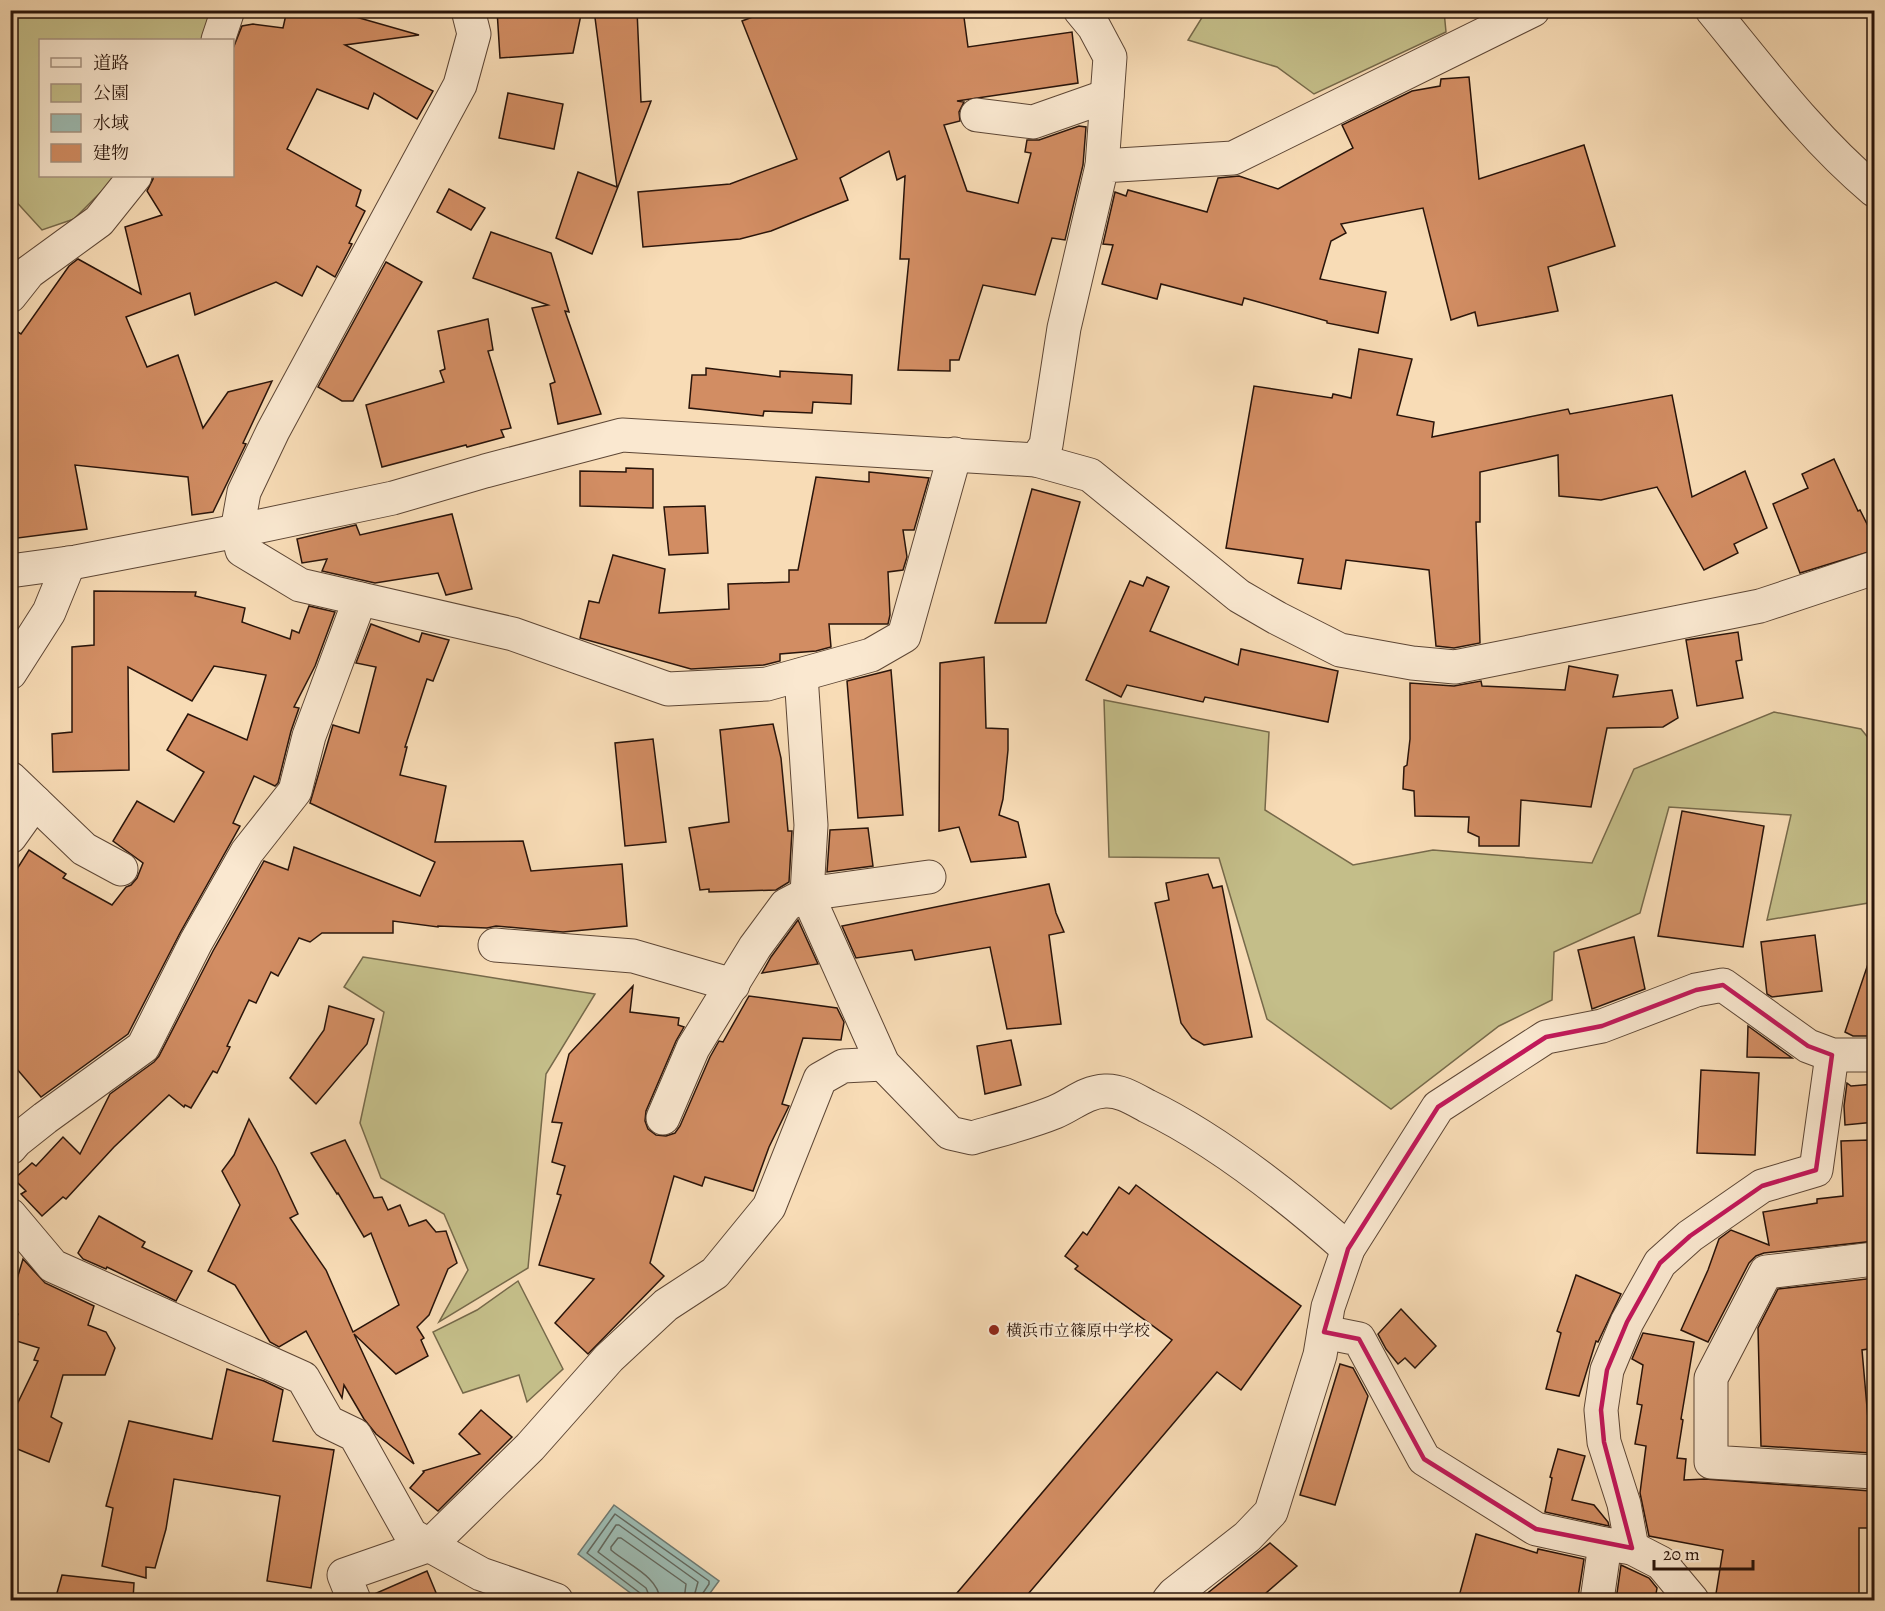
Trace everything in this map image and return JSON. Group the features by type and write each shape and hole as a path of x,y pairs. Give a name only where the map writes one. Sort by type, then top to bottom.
{"street":[{"path":"218,39 228,10"},
{"path":"468,10 474,34 460,85 273,431 244,492 237,531 242,550 300,585 513,634 668,689 766,684 870,656 904,636 955,454"},
{"path":"1035,460 1046,445 1064,328 1102,166 1110,57 1094,27 1080,10"},
{"path":"1102,166 1233,158 1533,10"},
{"path":"1712,10 1812,130 1847,167 1875,190"},
{"path":"977,115 1033,122 1107,96"},
{"path":"10,296 29,272 99,221 134,177"},
{"path":"10,572 237,531 393,498 622,435 1035,460 1090,475 1239,596 1340,650 1412,663 1455,667 1760,606 1875,568"},
{"path":"10,673 48,612 69,563"},
{"path":"10,1148 45,1118 143,1047 196,942 247,852 295,791 309,736 360,599"},
{"path":"801,675 811,825 807,894 883,1064 950,1133 960,1137 972,1138 1055,1112 1084,1095 1106,1091 1123,1094 1170,1116 1202,1135 1310,1215 1348,1248"},
{"path":"10,778 84,849 121,869"},
{"path":"10,837 34,802"},
{"path":"663,1118 693,1048 755,947 786,905 807,894 929,877"},
{"path":"495,945 633,956 733,985"},
{"path":"1169,1600 1247,1537 1271,1512 1320,1355 1328,1307 1348,1248 1438,1107 1546,1037 1602,1026 1696,990 1723,985 1808,1046 1832,1055 1875,1055"},
{"path":"1597,1600 1619,1546 1624,1504 1604,1442 1601,1410 1607,1370 1623,1332 1660,1263 1690,1236 1762,1186 1816,1170 1832,1055"},
{"path":"354,1600 344,1575 430,1545 530,1447 609,1358 666,1305 715,1273 769,1207 820,1078 843,1066 883,1064"},
{"path":"10,1215 53,1266 303,1378 328,1422 355,1435 411,1535 481,1574 556,1600"},
{"path":"1875,1259 1766,1272 1712,1378 1711,1462 1875,1472"},
{"path":"1324,1332 1359,1339 1424,1459 1536,1529 1619,1546 1661,1563 1692,1600"}],"highlighted area":[{"path":"1723,985 1808,1046 1832,1055 1816,1170 1762,1186 1690,1236 1660,1263 1627,1322 1607,1370 1601,1410 1604,1442 1632,1548 1536,1529 1424,1459 1359,1339 1324,1332 1348,1249 1438,1107 1546,1037 1602,1026 1696,990"}],"green space":[{"path":"11,11 214,11 205,39 39,39 39,177 116,177 74,219 42,230 11,196"},
{"path":"1206,11 1444,11 1446,32 1314,94 1277,67 1188,40"},
{"path":"1104,700 1269,732 1265,810 1353,865 1433,850 1592,863 1634,769 1774,712 1861,729 1874,745 1874,902 1767,920 1791,815 1669,807 1640,913 1554,952 1552,1000 1499,1026 1391,1109 1267,1019 1219,858 1109,857"},
{"path":"363,957 595,994 546,1074 528,1268 439,1322 468,1270 444,1214 381,1178 360,1123 384,1012 344,987"},
{"path":"518,1281 563,1369 527,1402 519,1375 463,1393 433,1332 477,1310"}],"water":[{"path":"614,1505 719,1581 705,1600 640,1600 578,1554"}],"building":[{"path":"287,10 313,10 356,17 419,35 345,45 433,91 417,119 374,93 368,109 317,89 287,149 361,190 356,206 365,211 349,243 352,244 335,277 317,266 302,296 276,282 195,315 190,293 126,317 147,367 178,355 203,428 228,392 272,381 243,443 246,444 213,512 192,515 188,477 75,465 87,529 10,539 10,327 21,334 69,266 78,259 141,294 125,227 162,215 147,191 153,177 234,177 234,46 242,26 253,24 283,28"},
{"path":"497,10 582,10 573,53 500,58"},
{"path":"594,10 637,10 641,102 651,101 592,254 556,238 578,172 617,187"},
{"path":"771,10 963,10 968,47 1072,32 1078,83 957,101 964,102 959,112 960,121 944,125 967,191 1018,203 1031,153 1025,152 1027,140 1039,140 1079,126 1086,127 1083,165 1065,240 1052,238 1035,295 983,285 959,360 950,360 950,371 898,370 909,259 900,259 905,176 897,180 889,151 840,178 848,200 771,231 740,239 643,247 638,192 730,184 797,159 742,21"},
{"path":"1469,77 1479,179 1584,145 1615,246 1548,267 1558,311 1478,326 1475,312 1451,320 1423,208 1341,224 1346,233 1331,241 1320,279 1386,292 1378,333 1327,323 1327,321 1244,298 1242,305 1161,284 1157,299 1102,284 1113,245 1103,244 1115,192 1126,196 1128,190 1207,212 1218,178 1239,176 1278,189 1353,148 1342,125 1412,91 1440,86 1441,79"},
{"path":"508,93 563,104 554,149 499,138"},
{"path":"449,189 485,208 471,230 437,212"},
{"path":"491,232 551,253 569,312 565,311 601,414 558,424 550,384 555,382 532,308 548,305 473,278"},
{"path":"386,262 422,282 353,401 342,401 318,387"},
{"path":"488,319 493,350 488,351 511,428 501,430 504,437 382,467 366,405 444,382 440,371 445,369 438,331"},
{"path":"1359,349 1412,359 1397,415 1434,422 1432,437 1568,409 1570,414 1672,395 1692,497 1745,471 1767,528 1734,544 1738,553 1704,570 1657,487 1601,500 1559,496 1558,455 1480,472 1480,522 1476,522 1480,643 1454,648 1436,646 1429,570 1346,560 1341,589 1298,583 1303,559 1226,548 1254,386 1332,398 1333,394 1351,398"},
{"path":"706,368 780,377 780,371 852,375 851,404 813,402 812,413 764,411 763,416 689,408 692,375 706,375"},
{"path":"1834,459 1858,511 1860,510 1875,540 1875,550 1800,573 1773,504 1808,488 1802,474"},
{"path":"626,468 653,469 653,508 580,506 580,471 626,472"},
{"path":"869,472 929,478 914,530 903,530 907,557 903,570 888,572 890,615 888,624 829,624 831,647 816,651 780,654 780,661 764,665 691,669 580,638 589,601 599,603 613,555 665,569 659,613 729,609 728,584 789,582 789,570 798,570 816,477 869,482"},
{"path":"1032,489 1080,502 1046,623 995,623"},
{"path":"705,506 708,553 669,555 664,507"},
{"path":"452,514 472,589 446,595 438,573 375,583 322,571 327,559 302,563 297,539 356,525 360,535"},
{"path":"1147,577 1169,587 1150,631 1238,665 1241,649 1338,671 1328,722 1205,697 1203,702 1127,685 1121,697 1086,680 1130,581 1143,586"},
{"path":"94,591 196,592 195,596 245,608 242,622 290,639 292,630 299,633 309,606 335,612 315,666 294,707 299,708 278,783 275,786 254,776 233,823 240,826 180,933 128,1034 41,1097 10,1061 10,880 29,850 66,874 63,878 112,905 126,887 137,878 143,863 113,841 137,801 174,822 204,772 167,750 188,714 247,740 266,675 214,666 192,701 128,667 129,770 53,772 52,734 72,732 72,647 94,645"},
{"path":"371,624 419,642 422,633 449,640 433,681 427,679 405,747 407,747 400,775 446,786 435,842 523,841 531,871 622,864 627,926 563,932 496,926 487,928 438,927 393,921 393,933 322,933 310,942 299,938 278,976 271,972 256,1003 249,1000 217,1073 213,1071 191,1108 185,1105 184,1107 169,1095 114,1147 66,1199 63,1197 42,1216 21,1194 26,1191 14,1179 32,1163 36,1166 63,1137 80,1154 110,1094 159,1056 213,951 264,861 288,870 294,847 420,896 435,862 310,803 333,725 359,733 376,667 356,663"},
{"path":"1738,632 1742,660 1736,661 1743,698 1697,706 1686,640"},
{"path":"984,657 986,728 1008,729 1003,799 999,815 1018,822 1026,857 971,862 959,827 939,831 940,663"},
{"path":"1569,666 1618,675 1613,697 1672,690 1678,718 1663,727 1607,728 1591,807 1521,800 1519,846 1479,846 1479,837 1468,832 1469,817 1415,816 1414,791 1403,789 1404,767 1407,765 1410,739 1410,683 1454,686 1481,681 1482,686 1565,690"},
{"path":"891,670 903,815 858,818 847,681"},
{"path":"773,724 781,758 788,831 792,831 789,882 776,890 709,892 709,889 700,890 689,828 729,822 720,730"},
{"path":"653,739 666,842 625,846 615,743"},
{"path":"1682,811 1764,826 1743,947 1658,936"},
{"path":"868,828 873,866 827,872 830,830"},
{"path":"1208,874 1213,888 1222,886 1252,1037 1204,1045 1192,1038 1181,1023 1155,903 1169,900 1166,883"},
{"path":"1049,884 1056,913 1064,932 1049,935 1061,1024 1007,1029 990,947 915,960 912,950 856,958 842,926"},
{"path":"798,920 818,964 762,973 771,957"},
{"path":"1815,935 1822,991 1772,997 1767,994 1761,942"},
{"path":"1634,937 1645,989 1592,1009 1578,950"},
{"path":"1870,958 1875,959 1875,1036 1853,1036 1845,1032"},
{"path":"633,986 630,1012 679,1018 678,1025 684,1027 646,1111 645,1121 648,1129 656,1135 666,1136 675,1133 680,1126 710,1057 719,1041 723,1042 749,996 837,1008 844,1022 841,1040 803,1038 782,1104 789,1106 769,1147 753,1191 705,1177 702,1186 674,1176 650,1263 664,1276 588,1354 555,1323 594,1279 539,1265 561,1195 557,1194 565,1166 552,1162 562,1123 552,1122 569,1054"},
{"path":"329,1006 374,1019 367,1044 316,1104 290,1078 324,1030"},
{"path":"1748,1026 1792,1058 1747,1057"},
{"path":"1011,1040 1021,1085 985,1094 977,1046"},
{"path":"1701,1070 1759,1073 1755,1155 1697,1153"},
{"path":"1847,1083 1851,1086 1875,1084 1875,1122 1845,1125 1844,1106"},
{"path":"249,1119 276,1167 298,1214 290,1218 326,1270 353,1332 399,1305 371,1233 364,1237 311,1153 345,1140 374,1198 382,1197 388,1210 400,1205 409,1226 426,1220 436,1232 446,1231 457,1263 448,1269 429,1315 417,1327 424,1338 421,1340 428,1356 396,1374 354,1334 414,1464 376,1434 364,1419 344,1385 342,1398 306,1331 279,1347 270,1342 235,1285 208,1271 240,1205 222,1171 234,1155"},
{"path":"1869,1140 1871,1199 1875,1198 1875,1241 1764,1253 1756,1256 1749,1263 1708,1342 1681,1330 1719,1239 1731,1230 1769,1245 1763,1212 1817,1203 1817,1199 1843,1196 1841,1141"},
{"path":"1136,1185 1301,1306 1241,1390 1217,1372 1023,1600 951,1600 1172,1340 1075,1269 1078,1266 1065,1256 1083,1232 1087,1235 1119,1187 1129,1194"},
{"path":"99,1216 145,1242 142,1247 192,1271 176,1301 107,1267 106,1269 83,1259 78,1253"},
{"path":"23,1259 45,1283 94,1306 88,1325 106,1332 115,1348 105,1375 63,1375 51,1417 62,1423 49,1462 10,1446 10,1419 38,1361 34,1360 39,1348 10,1339 10,1333 18,1314 10,1310 10,1302"},
{"path":"1576,1275 1621,1294 1598,1342 1596,1341 1579,1396 1546,1389 1561,1333 1557,1331"},
{"path":"1875,1278 1875,1348 1862,1350 1871,1453 1761,1446 1758,1328 1778,1289"},
{"path":"1401,1309 1436,1346 1415,1368 1405,1358 1398,1364 1378,1334"},
{"path":"1643,1333 1694,1342 1677,1458 1686,1459 1684,1480 1705,1479 1871,1491 1871,1528 1859,1528 1859,1600 1715,1600 1723,1550 1649,1536 1640,1493 1646,1446 1635,1444 1642,1405 1637,1404 1643,1365 1632,1359"},
{"path":"1340,1364 1353,1368 1368,1396 1335,1505 1300,1495"},
{"path":"227,1369 283,1390 273,1441 334,1450 311,1588 267,1581 280,1496 174,1479 166,1529 155,1568 146,1567 146,1578 102,1566 113,1508 106,1506 129,1421 212,1439"},
{"path":"481,1410 512,1437 438,1511 410,1488 423,1471 480,1454 459,1434"},
{"path":"1558,1449 1585,1456 1572,1500 1594,1505 1609,1526 1545,1512 1552,1478 1550,1477"},
{"path":"1476,1534 1537,1553 1538,1549 1584,1559 1578,1597 1546,1600 1458,1600"},
{"path":"1270,1543 1297,1566 1258,1600 1199,1600"},
{"path":"1621,1565 1649,1578 1657,1588 1655,1600 1616,1600"},
{"path":"427,1571 439,1600 372,1600 372,1595"},
{"path":"62,1575 134,1583 133,1600 55,1600"}],"place":[{"name":"横浜市立篠原中学校","path":"994,1330"}]}
